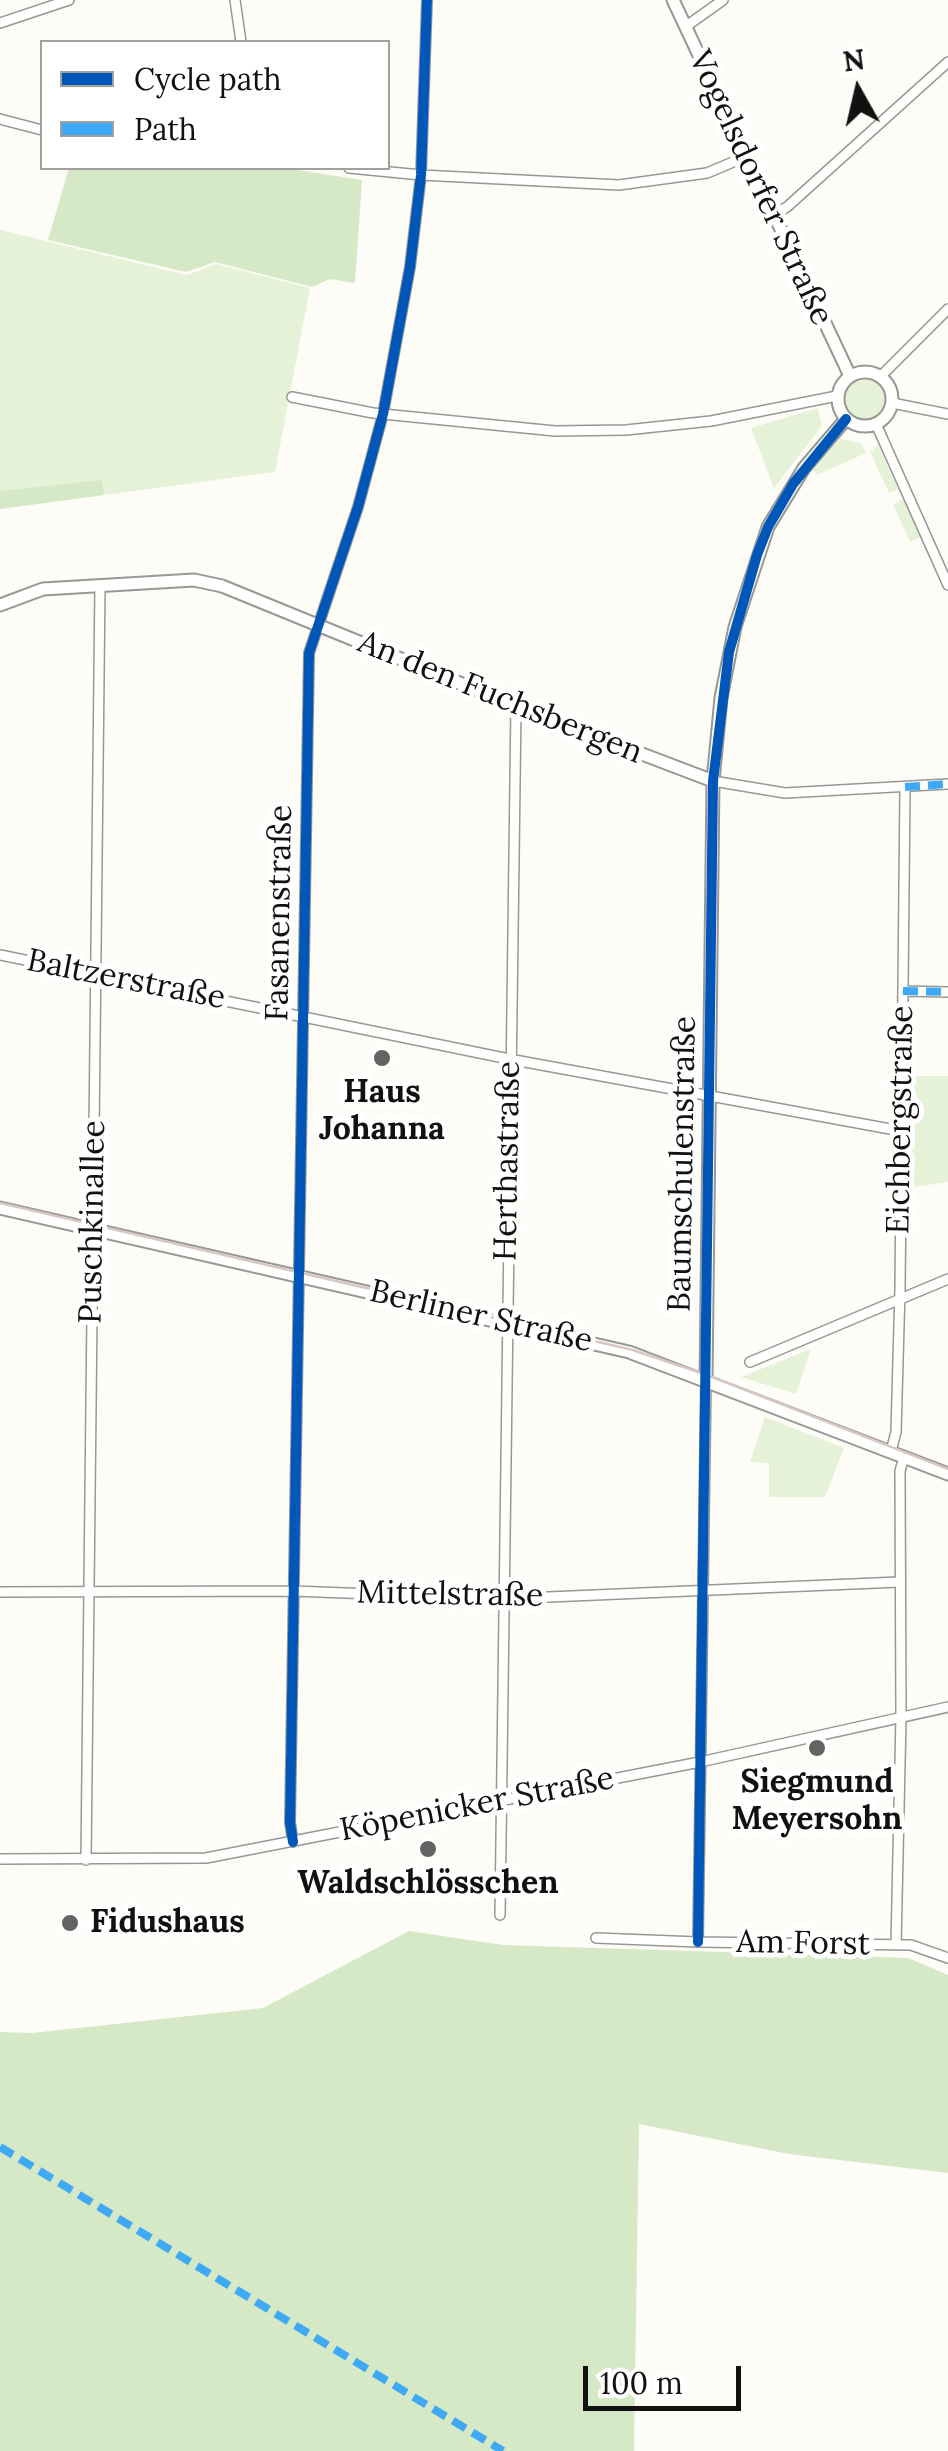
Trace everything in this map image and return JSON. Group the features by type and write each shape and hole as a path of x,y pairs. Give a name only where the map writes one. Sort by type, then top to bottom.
{"street":[{"path":"0,23 70,0"},
{"path":"235,0 241,40"},
{"name":"Fasanenstraße","path":"294,1842 290,1822 309,652 358,507 383,414 410,267 421,176 427,0"},
{"name":"Vogelsdorfer Straße","path":"672,0 850,376"},
{"path":"684,26 723,0"},
{"path":"772,215 787,207 948,62"},
{"path":"0,119 40,129"},
{"path":"367,170 619,186 707,173 745,157"},
{"path":"880,376 948,309"},
{"path":"865,372 880,376 890,388 892,403 887,416 876,424 860,426 846,419 838,396 850,376 865,372"},
{"path":"292,397 383,414 521,428 626,430 711,420 838,396"},
{"path":"892,403 948,414"},
{"name":"Baumschulenstraße","path":"698,1942 713,781 730,652 757,555 793,484 846,419"},
{"path":"876,424 948,585"},
{"name":"An den Fuchsbergen","path":"0,605 43,589 194,580 222,586 516,706 713,781 785,793 948,784"},
{"name":"Puschkinallee","path":"86,1860 100,585"},
{"name":"Herthastraße","path":"500,1915 516,706"},
{"name":"Eichbergstraße","path":"891,1452 896,1432 905,787"},
{"name":"Baltzerstraße","path":"0,954 509,1059 901,1130"},
{"path":"903,991 948,992"},
{"name":"Berliner Straße","path":"0,1208 629,1352 948,1474"},
{"path":"750,1362 948,1278"},
{"path":"896,1946 902,1718 900,1468 904,1457"},
{"name":"Mittelstraße","path":"0,1592 293,1592 502,1599 899,1582"},
{"name":"Köpenicker Straße","path":"0,1859 178,1860 294,1842 700,1762 948,1706"},
{"name":"Am Forst","path":"596,1938 911,1944 948,1958"}],"green space":[{"path":"68,170 298,170 362,180 355,283 330,279 312,287 215,262 186,272 48,240"},
{"path":"0,230 187,275 216,264 310,288 275,472 0,509"},
{"path":"865,378 880,384 886,399 880,414 865,420 850,414 844,399 850,384"},
{"path":"818,408 822,426 774,488 751,428"},
{"path":"840,439 861,443 866,453 817,475 812,469"},
{"path":"878,445 898,489 889,493 870,452"},
{"path":"102,480 104,495 0,509 0,491"},
{"path":"904,499 921,537 910,542 893,504"},
{"path":"908,1076 948,1076 948,1182 907,1188"},
{"path":"811,1349 796,1394 741,1377"},
{"path":"765,1417 844,1448 825,1497 769,1497 769,1463 750,1462"},
{"path":"409,1931 503,1945 908,1958 948,1975 948,2173 789,2154 639,2124 634,2451 0,2451 0,2032 32,2033 263,2008"}],"tram line":[{"path":"0,1203 633,1350 948,1469"}],"marked path":[{"path":"905,787 948,784"},
{"path":"903,991 948,992"},
{"path":"0,2147 503,2451"}],"cycle path":[{"path":"293,1842 290,1822 309,653 358,507 383,414 410,267 421,175 427,0"},
{"path":"698,1942 713,781 729,652 757,555 793,484 846,419"}],"place":[{"name":"Haus Johanna","path":"382,1058"},
{"name":"Siegmund Meyersohn","path":"817,1748"},
{"name":"Waldschlösschen","path":"428,1849"},
{"name":"Fidushaus","path":"70,1923"}]}
